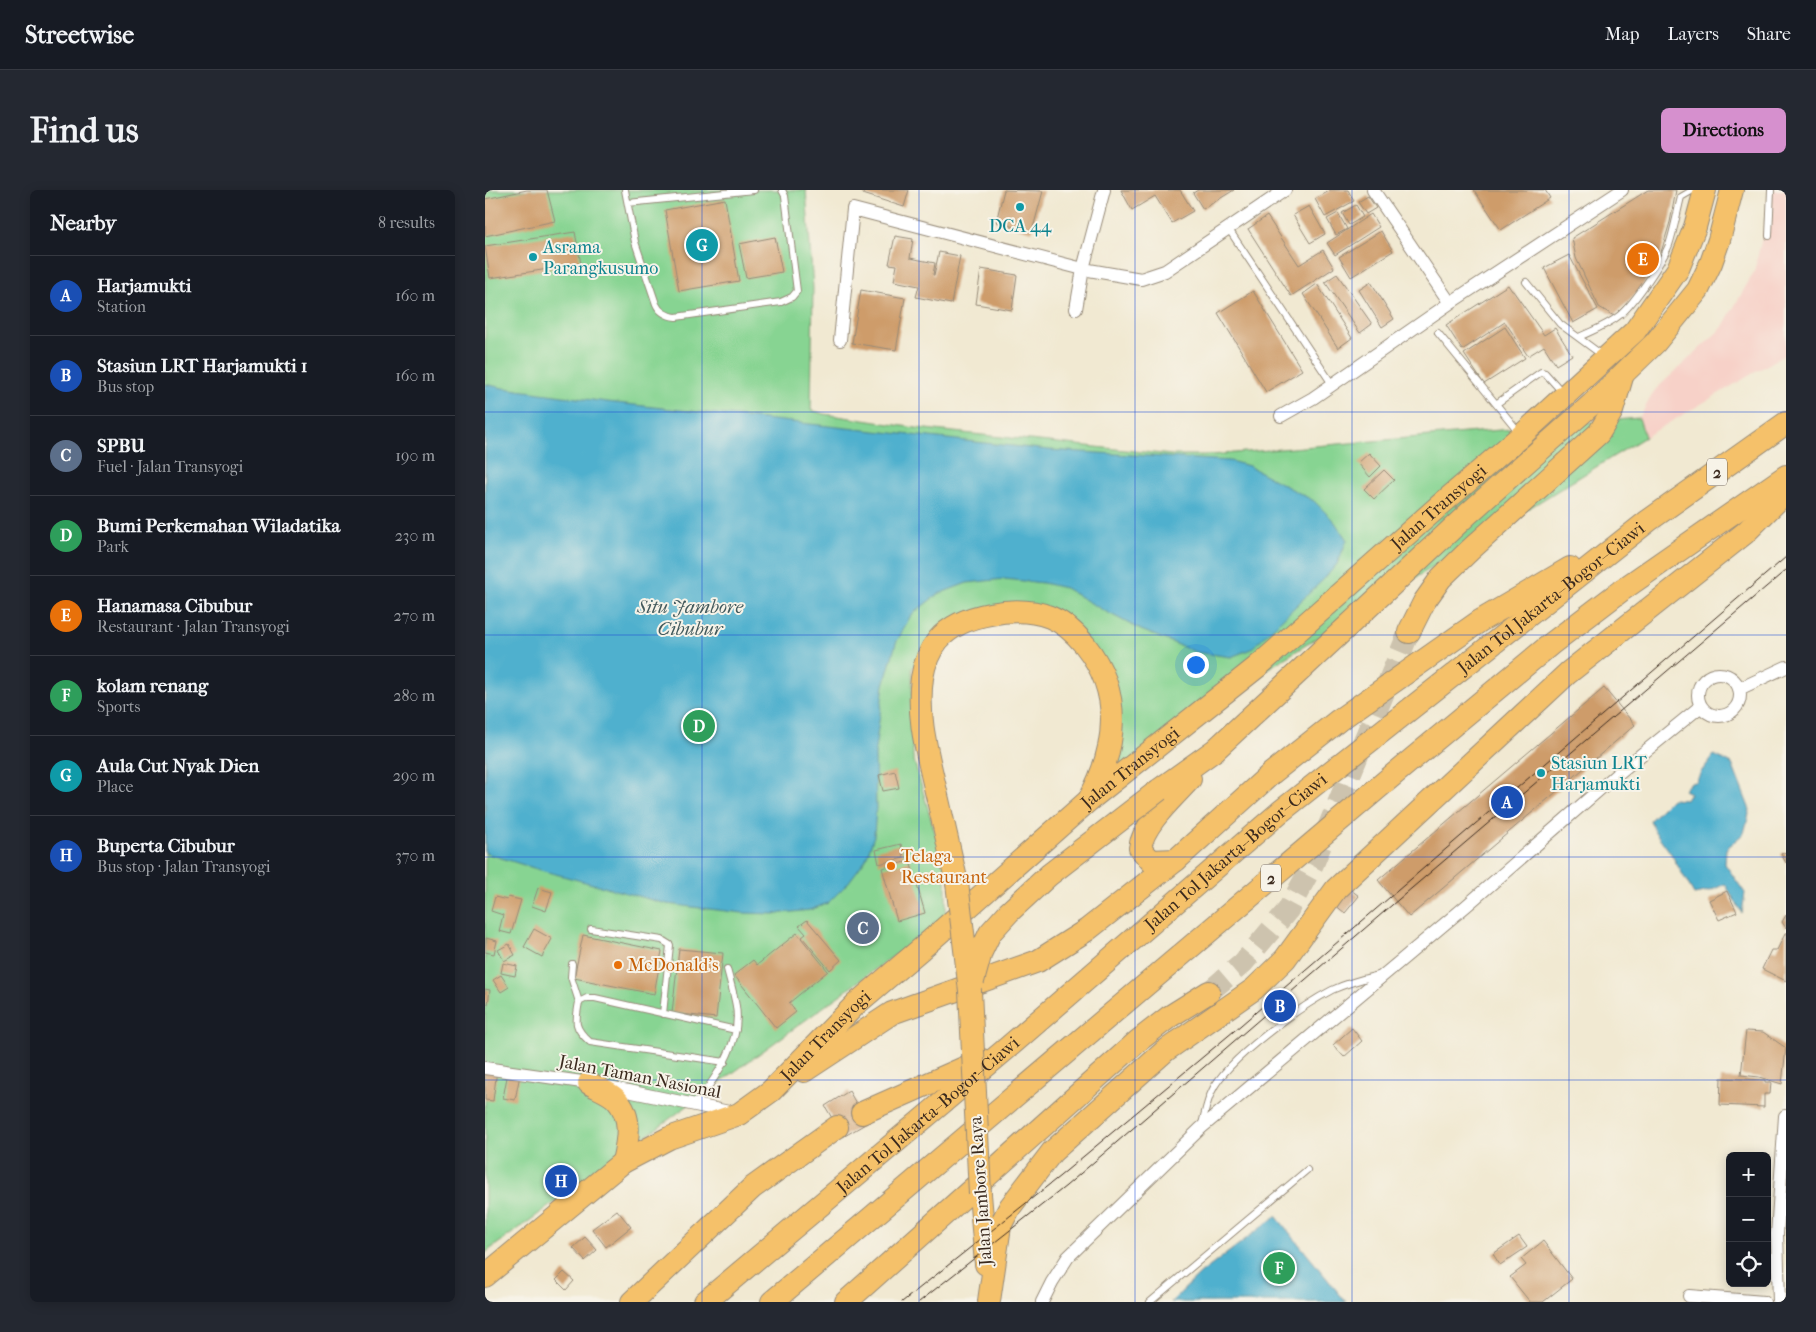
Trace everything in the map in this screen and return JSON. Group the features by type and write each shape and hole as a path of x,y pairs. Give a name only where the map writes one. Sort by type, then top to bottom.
{"highway":[{"name":"Jalan Transyogi","path":"485,1276 623,1162 669,1138 739,1114 771,1092 855,1004 921,949 1088,801 1257,667 1522,435 1635,331 1678,269 1695,227 1705,190"},
{"name":"Jalan Transyogi","path":"970,991 981,952 990,933 1049,874 1215,750 1469,513 1622,376 1655,343 1698,290 1711,263 1719,240 1731,190"},
{"path":"1409,632 1424,602 1441,578 1599,434 1612,411 1622,376"},
{"name":"Jalan Tol Jakarta–Bogor–Ciawi","path":"705,1302 1005,1050 1280,812 1648,520 1786,424"},
{"name":"Jalan Tol Jakarta–Bogor–Ciawi","path":"772,1302 1384,782 1551,644 1622,590 1786,476"},
{"path":"989,1301 1000,1226 1016,1200 1052,1152 1165,1050 1254,990 1285,959 1336,890 1568,673 1745,533 1786,492"},
{"path":"1453,496 1469,513"},
{"path":"771,1092 892,1013 1037,961 1087,930 1176,860 1272,773 1339,720 1480,621 1648,520"},
{"name":"Jalan Jambore Raya","path":"989,1301 980,1194 970,991 957,883 922,727 922,678 930,652 939,639 952,629 973,618 990,613 1009,611 1032,612 1051,618 1069,628 1087,647 1104,674 1113,712 1107,754 1100,780 1088,801"},
{"path":"1176,860 1151,861 1140,848 1141,840 1147,828 1215,750"},
{"path":"846,1302 1138,1041 1169,1017 1209,992"},
{"path":"862,1113 1005,1050"},
{"path":"589,1083 615,1098 625,1112 629,1135 623,1162"},
{"path":"632,1302 752,1188 837,1127"}],"street":[{"path":"1076,310 1083,269 1104,190"},
{"path":"840,340 853,209 1083,269 1141,279 1165,271 1285,190"},
{"path":"1373,190 1450,303"},
{"path":"1281,416 1313,398 1450,303 1622,190"},
{"path":"1739,689 1786,667"},
{"path":"1713,674 1726,675 1732,678 1739,689 1739,702 1730,712 1718,716 1706,711 1701,706 1698,694 1699,687 1702,681 1713,674"},
{"path":"1042,1302 1051,1282 1068,1257 1201,1128 1385,974 1615,776 1701,706"},
{"name":"Jalan Taman Nasional","path":"485,1063 531,1071 535,1074"},
{"name":"Jalan Taman Nasional","path":"485,1068 589,1083 739,1114"},
{"path":"1779,1302 1777,1234 1785,1116"},
{"path":"1689,1296 1764,1302"}],"lane":[{"path":"625,190 635,242 658,309 664,314 676,317 781,302 792,297 797,291 785,196 782,190"},
{"path":"627,203 754,190"},
{"path":"1579,337 1607,324 1631,304 1668,247 1681,197 1693,190"},
{"path":"1769,236 1771,190"},
{"path":"1228,228 1332,384"},
{"path":"1525,282 1560,324 1605,357"},
{"path":"1438,333 1522,435"},
{"path":"1496,404 1541,372 1545,373 1564,395"},
{"path":"591,929 662,940 670,945 663,1014"},
{"path":"572,964 571,977 579,1002 575,1021 579,1032 590,1042 725,1062"},
{"path":"696,1104 725,1062 736,1030 737,1008 727,969"},
{"path":"1201,1128 1211,1091 1220,1078 1289,1016 1331,991 1355,980 1385,974"},
{"path":"579,1002 587,998 595,998 736,1030"},
{"path":"1150,1302 1307,1170"}],"shaded area":[{"path":"1770,190 1786,190 1786,354 1645,437 1639,418 1655,390 1722,328 1754,272 1771,199"}],"green space":[{"path":"485,190 806,190 813,288 811,410 824,414 916,428 1172,455 1211,455 1639,418 1645,437 1218,699 1104,789 1115,754 1095,651 1012,607 924,651 912,669 913,757 946,870 946,918 485,1253"}],"water":[{"name":"Situ Jambore Cibubur","path":"485,384 607,402 1049,450 1230,461 1249,466 1314,501 1334,521 1347,540 1337,564 1325,578 1251,649 1231,657 1196,652 1141,630 1065,588 1043,583 1004,579 967,583 938,594 911,615 896,643 884,685 875,750 876,808 874,836 866,859 848,883 828,903 810,910 774,914 743,913 667,904 485,853"},
{"path":"1714,755 1732,764 1750,810 1744,833 1726,849 1725,864 1745,893 1742,913 1725,884 1710,891 1694,894 1670,852 1653,829 1650,820 1671,799 1686,800 1690,793 1684,790 1690,783 1696,782"},
{"path":"1276,1216 1346,1302 1171,1302 1200,1274"}],"building":[{"path":"527,190 547,190 555,221 485,236 485,199"},
{"path":"864,190 909,190 904,207 863,194"},
{"name":"DCA 44","path":"1004,190 1043,191 1032,232 996,222"},
{"path":"1121,190 1180,190 1193,211 1172,223 1155,196 1132,210"},
{"path":"1198,190 1234,190 1203,209 1193,193"},
{"path":"1331,190 1348,190 1354,201 1325,217 1315,199"},
{"path":"1474,190 1545,190 1550,198 1501,230"},
{"path":"1648,190 1676,190 1670,222 1659,259 1640,290 1614,316 1599,307 1576,258 1572,238"},
{"path":"1368,196 1376,208 1366,214 1358,202"},
{"path":"725,199 739,281 679,291 665,210"},
{"path":"1356,205 1363,217 1349,225 1342,213"},
{"path":"1309,206 1325,234 1310,243 1293,215"},
{"path":"1338,213 1347,229 1336,235 1327,219"},
{"path":"1371,214 1379,227 1335,255 1327,243"},
{"path":"1267,216 1299,265 1323,250 1334,268 1291,296 1248,229"},
{"path":"1381,231 1393,251 1351,277 1339,257"},
{"name":"Asrama Parangkusumo","path":"575,232 581,264 490,278 485,246"},
{"path":"895,236 913,239 910,258 935,263 933,275 939,252 960,256 951,304 916,297 919,286 894,281 897,265 889,264"},
{"path":"775,237 782,272 746,278 739,244"},
{"path":"1569,255 1598,309 1573,323 1544,268"},
{"path":"981,269 1017,275 1012,310 976,304"},
{"path":"1337,274 1372,324 1360,333 1325,282"},
{"path":"1371,282 1394,319 1382,327 1359,290"},
{"path":"1317,284 1352,338 1338,348 1303,294"},
{"path":"1508,285 1544,335 1555,328 1572,355 1556,365 1544,346 1528,356 1505,322 1462,350 1446,325"},
{"path":"861,290 905,298 896,350 852,343"},
{"path":"1253,291 1302,370 1266,392 1218,313"},
{"path":"1505,327 1525,358 1484,384 1464,354"},
{"path":"1369,453 1381,466 1370,477 1358,463"},
{"path":"1384,470 1394,480 1374,499 1364,489"},
{"name":"Stasiun LRT Harjamukti","path":"1604,688 1635,725 1409,917 1378,880"},
{"path":"895,771 899,788 883,791 879,775"},
{"path":"901,844 904,858 879,864 876,850"},
{"path":"1786,852 1786,863 1781,854"},
{"path":"910,861 925,913 897,921 882,868"},
{"path":"1343,884 1359,896 1345,913 1330,901"},
{"path":"538,888 552,892 546,911 532,906"},
{"path":"1727,891 1737,912 1719,920 1709,900"},
{"path":"495,897 507,900 508,897 521,900 511,934 499,931 503,915 491,911"},
{"path":"1786,915 1786,928 1782,922"},
{"path":"807,920 841,960 830,970 802,937 806,934 799,926"},
{"path":"534,929 552,939 542,957 524,947"},
{"path":"1786,932 1786,981 1762,969 1771,950 1777,950"},
{"path":"797,933 828,971 789,1003 796,1012 776,1028 734,975 753,960 757,965"},
{"name":"McDonald's","path":"583,935 662,951 654,994 574,978"},
{"path":"486,938 497,941 494,954 485,952"},
{"path":"509,944 515,955 504,961 498,950"},
{"path":"679,949 723,953 716,1018 672,1013"},
{"path":"503,963 517,966 515,976 501,973"},
{"path":"501,975 509,987 501,992 493,980"},
{"path":"485,989 490,990 488,1004 485,1003"},
{"path":"1352,1028 1362,1041 1344,1057 1333,1045"},
{"path":"1746,1031 1763,1032 1786,1048 1782,1084 1759,1077 1741,1075"},
{"path":"485,1069 497,1070 493,1101 485,1100"},
{"path":"508,1072 520,1075 515,1100 503,1098"},
{"path":"1721,1078 1765,1080 1765,1082 1771,1082 1770,1094 1764,1094 1764,1107 1720,1105"},
{"path":"849,1091 867,1123 843,1137 825,1106"},
{"path":"617,1210 631,1227 606,1247 592,1229"},
{"path":"1519,1236 1527,1247 1500,1265 1493,1254"},
{"path":"585,1237 597,1250 585,1261 573,1248"},
{"path":"1543,1241 1572,1279 1543,1302 1530,1302 1510,1277 1526,1265 1521,1259"},
{"path":"564,1272 574,1281 566,1290 556,1280"}],"tunnel":[{"path":"1209,992 1243,963 1288,910 1313,864 1409,632"}],"tram line":[{"path":"902,1302 1060,1176 1234,1031 1786,557"},
{"path":"919,1302 1066,1186 1392,905 1786,570"}],"place":[{"name":"DCA 44","path":"1020,207"},
{"name":"Aula Cut Nyak Dien","path":"702,245"},
{"name":"Asrama Parangkusumo","path":"533,257"},
{"name":"Hanamasa Cibubur","path":"1643,259"},
{"name":"Bumi Perkemahan Wiladatika","path":"699,726"},
{"name":"Stasiun LRT Harjamukti","path":"1541,773"},
{"name":"Harjamukti","path":"1507,802"},
{"name":"Telaga Restaurant","path":"891,866"},
{"name":"SPBU","path":"863,928"},
{"name":"McDonald's","path":"618,965"},
{"name":"Stasiun LRT Harjamukti 1","path":"1280,1006"},
{"name":"Buperta Cibubur","path":"561,1181"},
{"name":"kolam renang","path":"1279,1268"}]}
